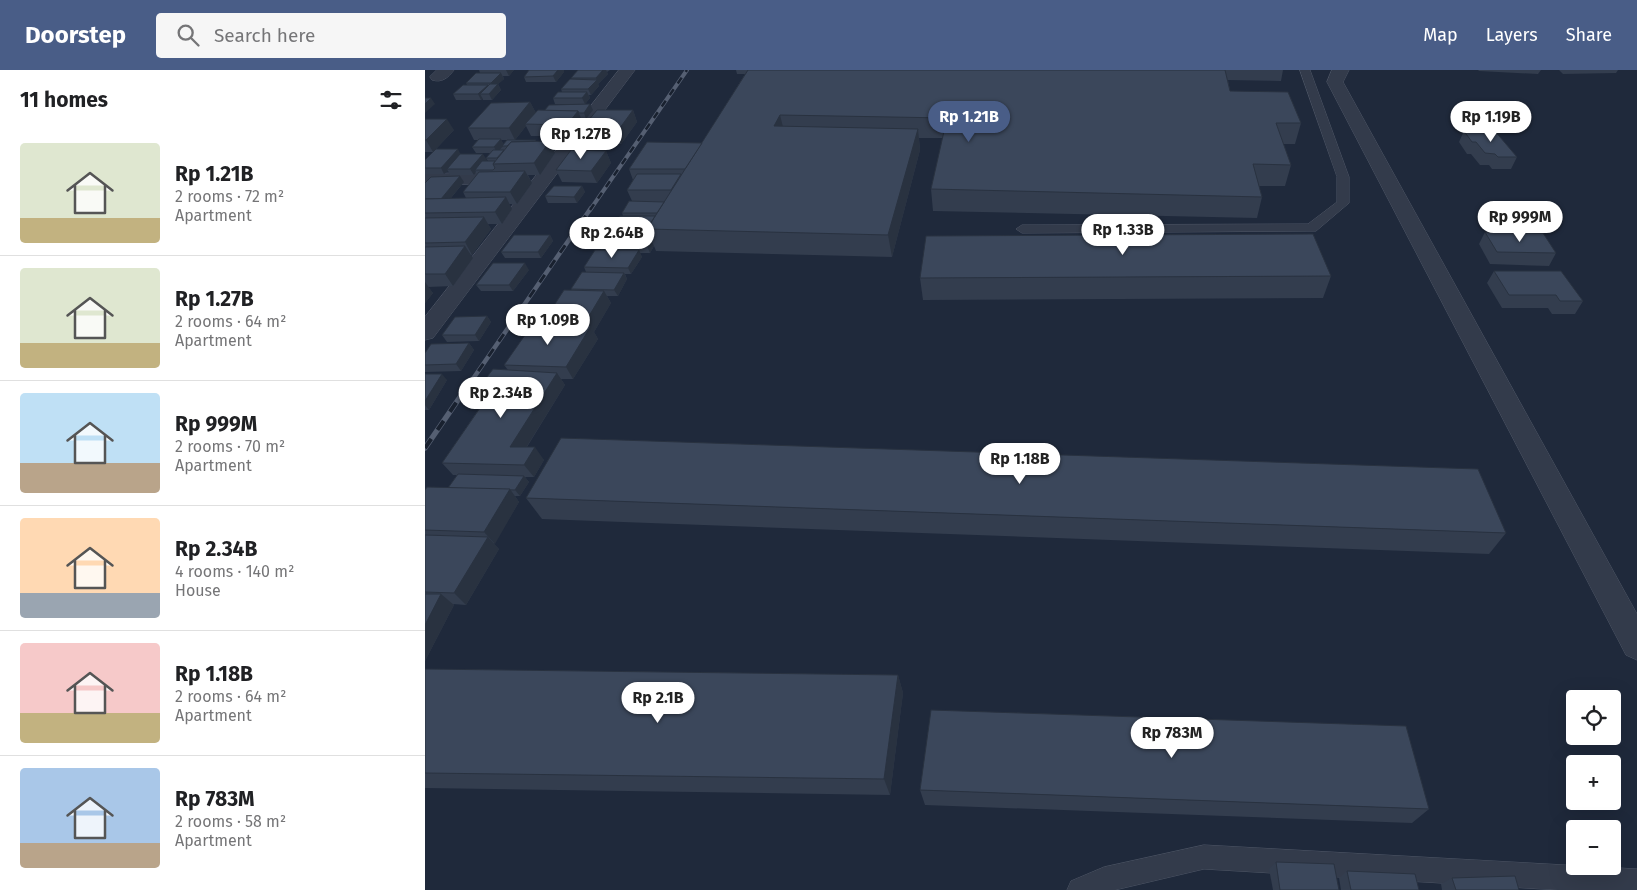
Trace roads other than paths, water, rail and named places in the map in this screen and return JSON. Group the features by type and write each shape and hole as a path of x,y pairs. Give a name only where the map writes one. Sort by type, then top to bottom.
{"street":[{"path":"425,333 627,70"},
{"path":"1341,70 1335,82 1637,645"},
{"path":"425,180 544,178"}],"lane":[{"path":"1022,229 1311,228 1343,203 1343,177 1305,70"},
{"path":"1080,890 1105,880 1204,857 1637,882"}],"railway":[{"path":"590,210 687,70"},
{"path":"468,386 591,208"},
{"path":"425,448 469,384"}]}
